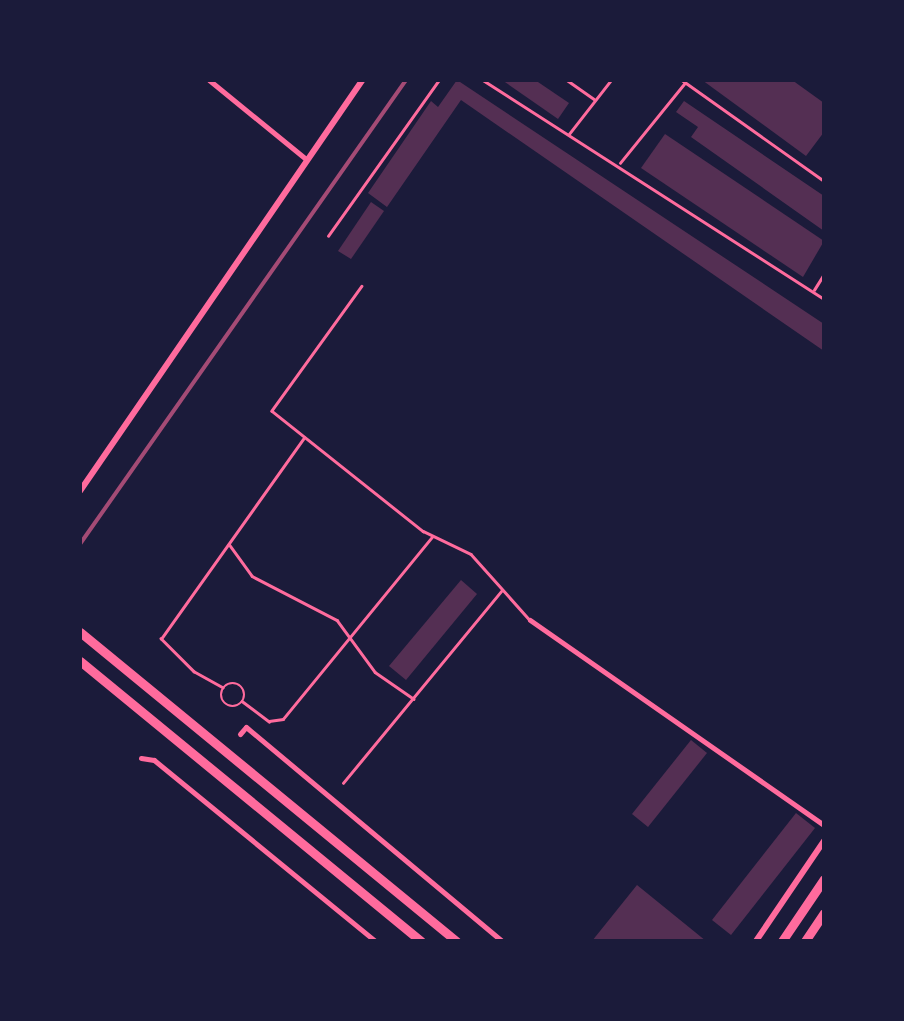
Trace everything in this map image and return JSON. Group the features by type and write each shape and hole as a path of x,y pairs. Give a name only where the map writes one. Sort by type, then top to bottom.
{"main road":[{"path":"80,632 456,941"},
{"path":"80,661 421,941"},
{"path":"782,941 824,879"},
{"path":"805,941 824,913"}],"street":[{"path":"209,80 306,159"},
{"path":"80,491 362,80"},
{"path":"530,620 824,825"},
{"path":"240,734 246,727 502,941"},
{"path":"141,758 154,760 194,789 376,941"},
{"path":"756,941 824,841"}],"lane":[{"path":"328,236 439,80"},
{"path":"483,80 824,299"},
{"path":"567,80 595,100"},
{"path":"566,136 611,80"},
{"path":"619,164 684,81 824,181"},
{"path":"813,292 824,274"},
{"path":"362,286 272,412 433,536 471,554 530,620"},
{"path":"305,437 161,639 194,672 223,688 241,686 242,701 262,718 283,719 433,536"},
{"path":"228,543 252,576 326,613 350,637 374,672 414,698"},
{"path":"343,783 502,590"},
{"path":"223,688 226,704 242,701"}],"building":[{"path":"457,80 824,324 824,351 461,100 387,207 368,193 431,101 438,107"},
{"path":"502,80 535,80 569,103 558,119"},
{"path":"702,80 792,80 824,103 824,132 806,156"},
{"path":"684,101 824,196 824,231 691,137 698,127 676,112"},
{"path":"665,134 824,241 803,277 641,168"},
{"path":"371,202 384,211 351,259 338,251"},
{"path":"461,580 477,594 406,680 389,666"},
{"path":"691,740 707,753 648,827 632,814"},
{"path":"796,813 815,828 731,935 712,920"},
{"path":"637,885 706,941 592,941"}],"railway":[{"path":"80,544 406,80"}]}
